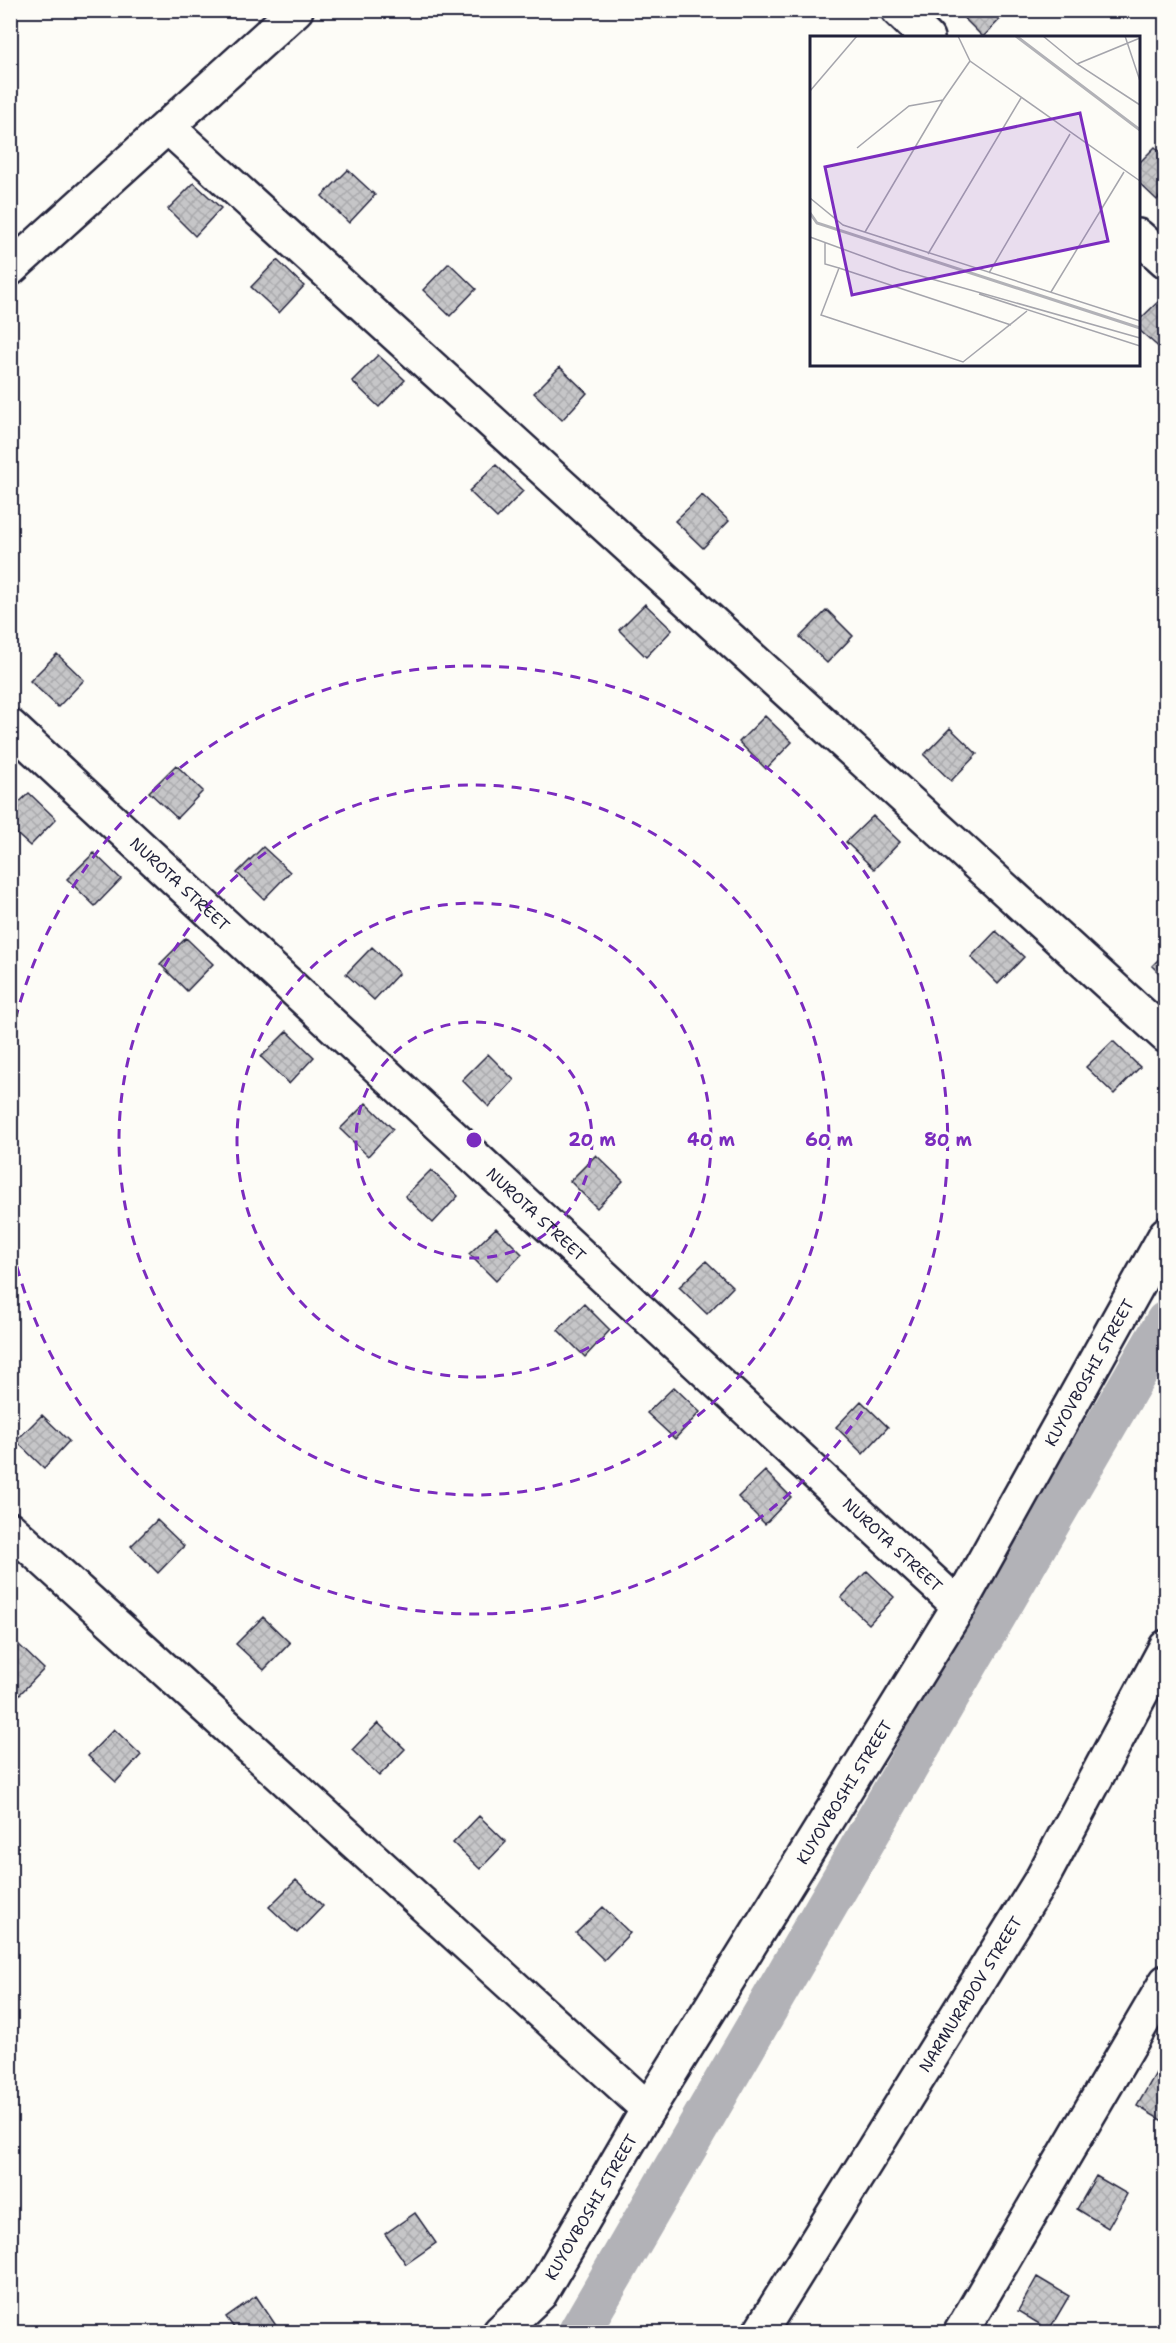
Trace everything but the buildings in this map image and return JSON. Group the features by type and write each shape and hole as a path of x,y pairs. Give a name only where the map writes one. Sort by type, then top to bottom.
{"street":[{"path":"10,269 169,128 297,10"},
{"path":"898,10 925,36"},
{"path":"169,128 1166,1036"},
{"path":"1140,238 1166,261"},
{"name":"NUROTA STREET","path":"10,726 958,1606"},
{"name":"KUYOVBOSHI STREET","path":"500,2332 540,2294 648,2109 958,1606 1166,1234"},
{"path":"10,1529 648,2109"},
{"name":"NARMURADOV STREET","path":"759,2332 1043,1877 1166,1647"},
{"path":"962,2332 1166,1982"}],"waterway":[{"path":"579,2332 1166,1322"}]}
